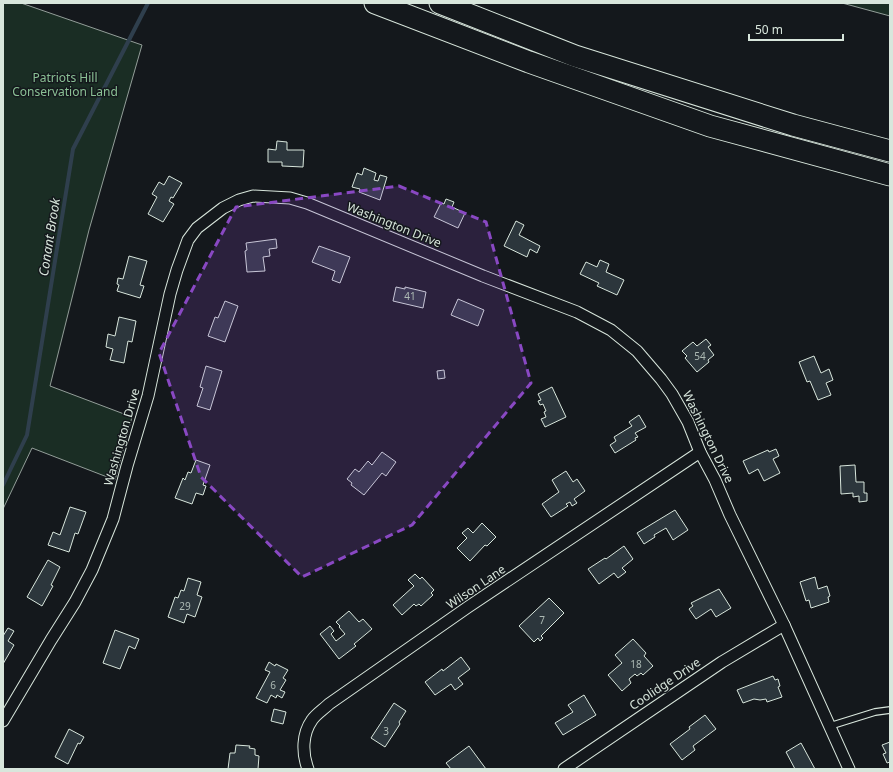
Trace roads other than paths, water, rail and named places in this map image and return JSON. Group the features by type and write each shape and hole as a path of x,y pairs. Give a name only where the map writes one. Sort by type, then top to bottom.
{"highway":[{"path":"375,3 529,62 710,126 890,175"},
{"path":"440,3 574,56 793,125 890,152"}],"street":[{"name":"Washington Drive","path":"3,721 75,602 92,570 113,519 126,466 148,396 170,294 188,240 197,228 223,208 240,200 253,196 290,198 307,203 483,276 577,312 610,330 637,351 672,394 688,422 700,452 715,480 730,515 784,625 850,769"},
{"name":"Wilson Lane","path":"308,769 303,747 312,720 329,704 468,607 700,452"},
{"name":"Coolidge Drive","path":"564,769 722,662 784,625"}],"lane":[{"path":"830,726 875,712 890,710"}],"waterway":[{"name":"Conant Brook","path":"3,485 27,435 73,149 148,3"}],"park label":[{"name":"Patriots Hill Conservation Land","path":"65,85"}]}
